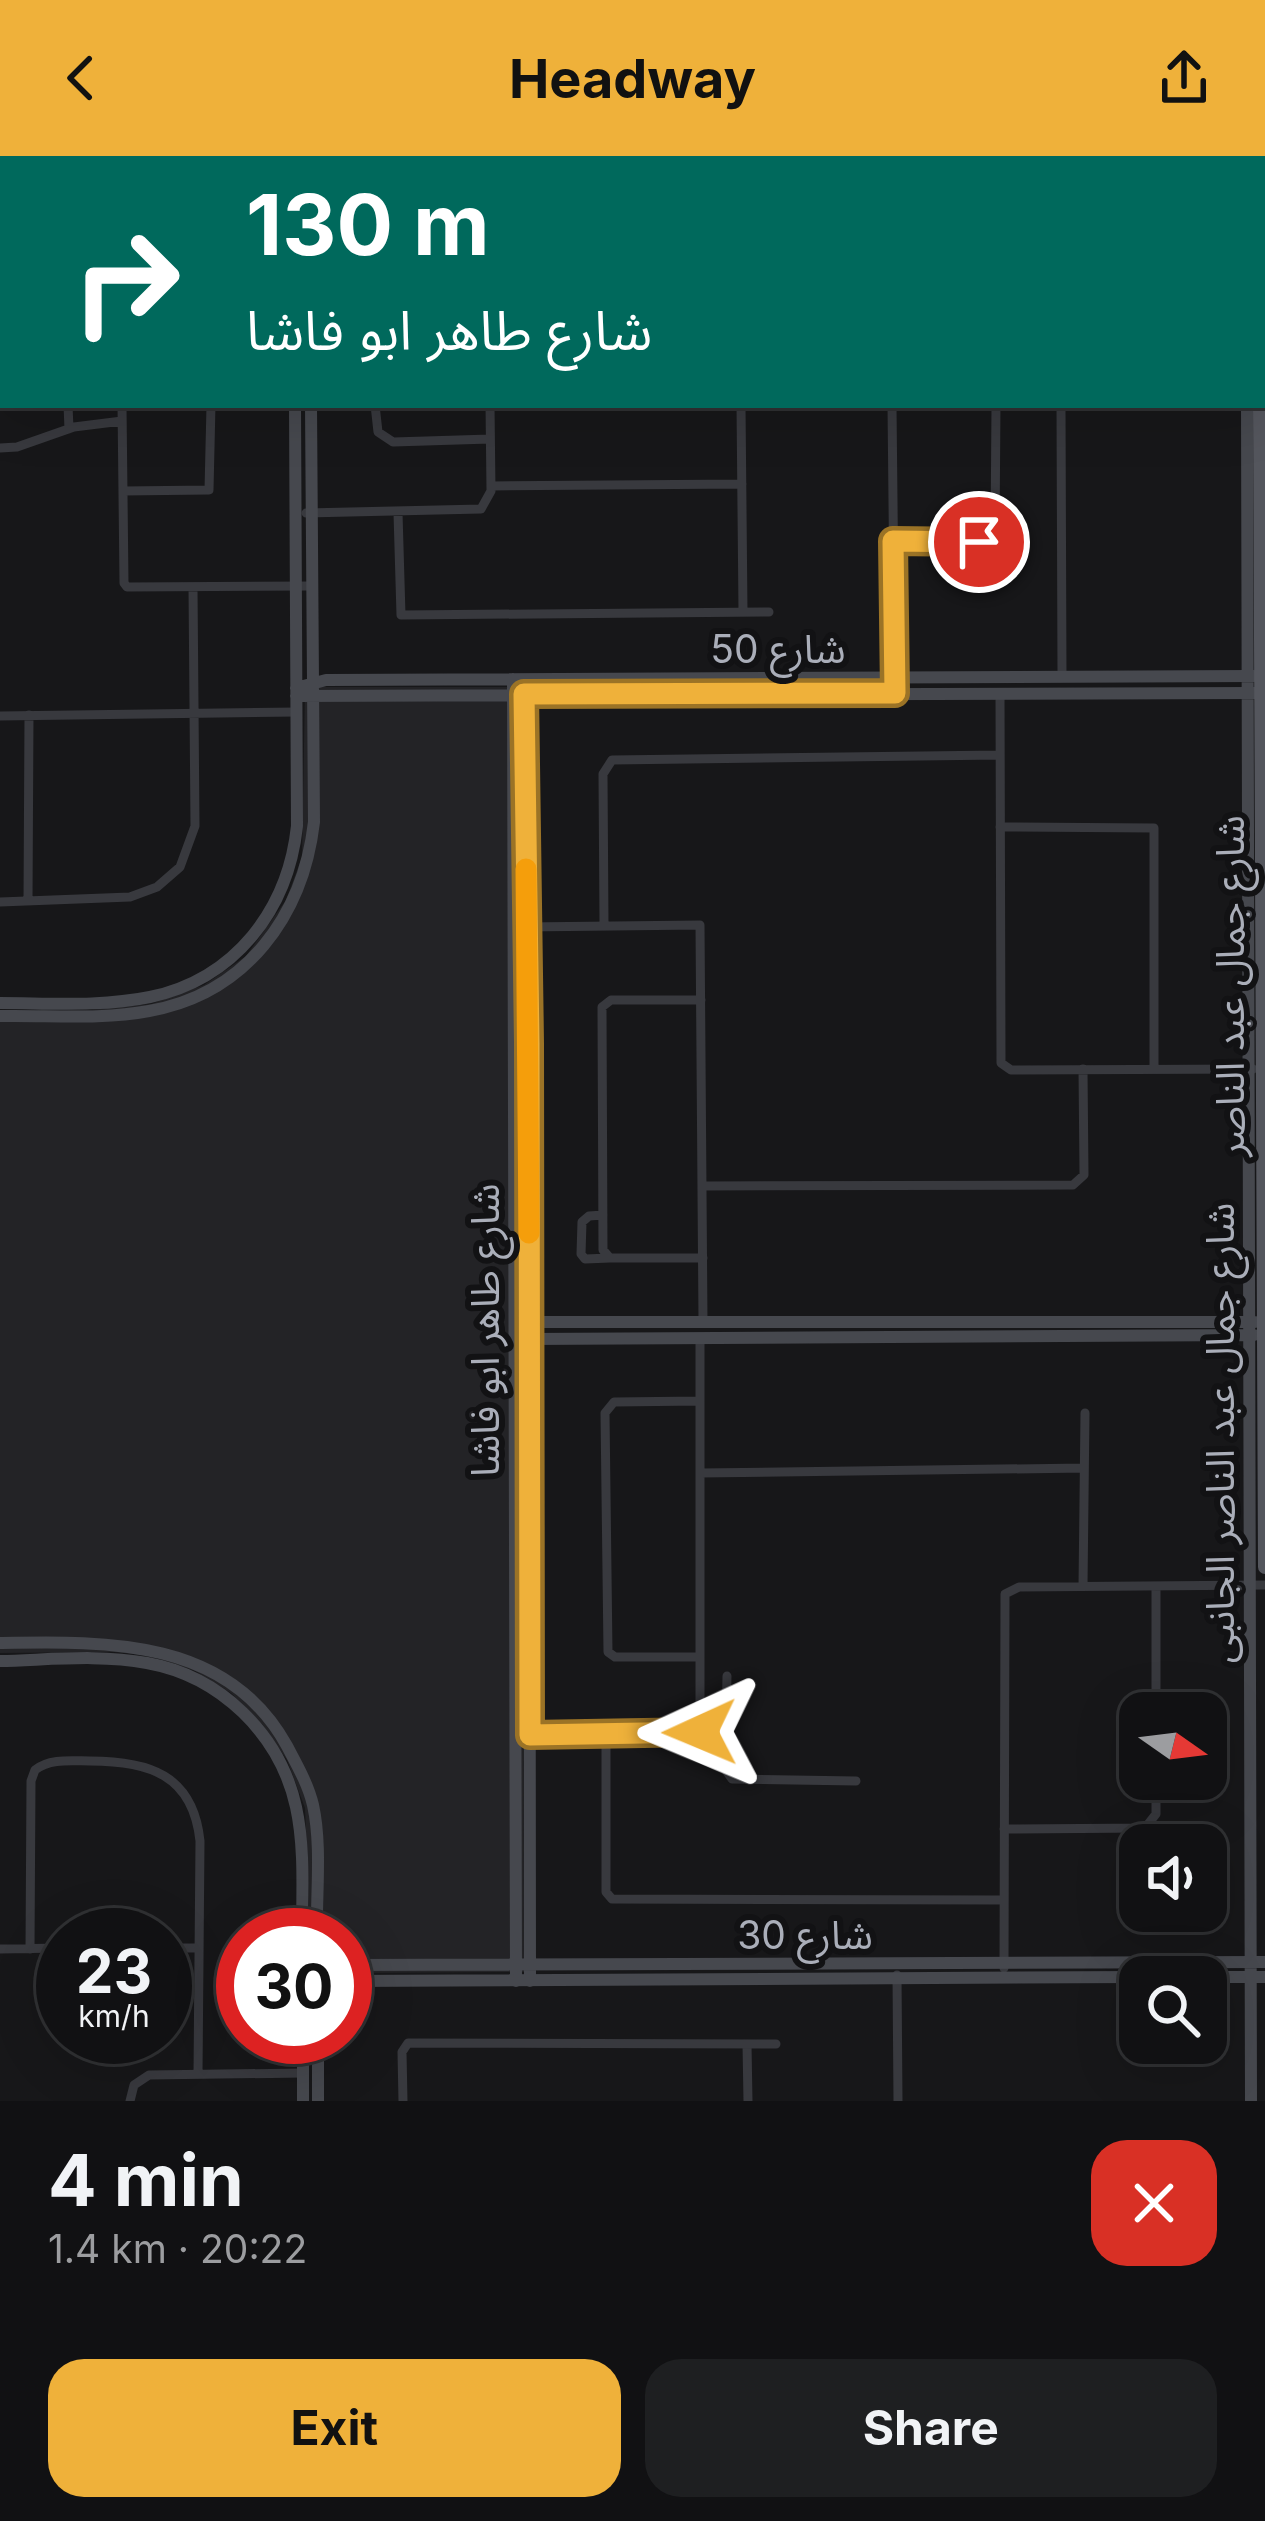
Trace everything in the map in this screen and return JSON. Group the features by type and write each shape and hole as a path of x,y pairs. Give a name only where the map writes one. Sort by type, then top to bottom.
{"main road":[{"name":"شارع جمال عبد الناصر","path":"1260,408 1263,576 1255,676 1255,1069 1263,1132 1264,1202 1256,1329 1265,1567"}],"street":[{"path":"68,408 68,429"},
{"path":"122,408 125,585 132,589 312,586"},
{"path":"123,491 209,490 211,408"},
{"path":"0,1016 110,1008 169,992 207,975 241,951 263,924 287,877 296,843 295,408"},
{"path":"0,1004 152,1011 215,988 247,966 276,932 296,898 312,842 311,408"},
{"path":"376,408 378,432 393,442 490,439"},
{"path":"294,514 475,512 486,504 491,486 490,408"},
{"path":"741,408 743,612"},
{"path":"892,408 895,693"},
{"path":"979,542 980,558 993,558 996,408"},
{"path":"1061,408 1062,676"},
{"path":"1247,408 1255,676"},
{"path":"0,448 17,447 68,429 122,421"},
{"path":"491,486 742,484"},
{"path":"398,513 401,615 769,612"},
{"path":"893,541 979,542 992,538 996,530"},
{"path":"0,902 130,897 158,887 180,867 195,826 193,587"},
{"name":"شارع 50","path":"296,692 895,677 1255,676"},
{"name":"شارع 50","path":"518,687 1256,693"},
{"name":"شارع طاهر ابو فاشا","path":"518,687 523,1981"},
{"path":"1000,693 1001,1063 1011,1070 1255,1069"},
{"path":"0,716 297,712"},
{"path":"28,901 29,715"},
{"path":"604,925 603,774 612,760 1000,755"},
{"path":"1000,827 1154,828 1154,1070"},
{"path":"520,927 699,924 703,1322"},
{"name":"شارع طاهر ابو فاشا","path":"520,927 530,1322 523,1736"},
{"path":"610,1258 603,1253 604,1004 611,1000 701,1000"},
{"name":"شارع جمال عبد الناصر الجانبى","path":"1251,2101 1258,1977 1249,1585 1256,1329 1255,1069"},
{"path":"702,1186 1073,1185 1084,1175 1083,1070"},
{"path":"603,1215 583,1222 581,1254 585,1259 703,1258"},
{"path":"530,1322 1256,1329"},
{"path":"530,1340 1256,1329"},
{"path":"700,1338 700,1732"},
{"path":"700,1401 614,1402 605,1412 608,1652 618,1658 700,1657"},
{"path":"1083,1586 1085,1413"},
{"path":"700,1473 1084,1468"},
{"path":"1004,1970 1003,1602 1008,1591 1019,1587 1265,1585"},
{"path":"1156,1586 1156,1692"},
{"path":"0,1643 85,1642 150,1649 196,1663 240,1690 272,1723 307,1784 316,1828 311,1908"},
{"path":"0,1661 146,1662 186,1674 232,1702 266,1738 290,1784 308,1908"},
{"path":"727,1676 725,1769 735,1780 856,1781"},
{"path":"700,1706 726,1706"},
{"path":"523,1736 726,1732"},
{"path":"606,1734 606,1892 613,1899 1004,1900"},
{"path":"30,1949 31,1781 35,1770 45,1762 126,1761 160,1772 178,1788 198,1829 198,2074"},
{"path":"1004,1829 1145,1828 1156,1814 1156,1800"},
{"path":"192,1948 199,1948"},
{"path":"0,1949 36,1949"},
{"name":"شارع 30","path":"372,1981 897,1978 1258,1962"},
{"path":"897,1963 898,2101"},
{"name":"شارع 30","path":"372,1965 897,1963 1119,1976"},
{"path":"1227,1977 1258,1977"},
{"path":"403,2101 402,2051 408,2043 776,2044"},
{"path":"747,2044 748,2101"},
{"path":"302,2101 303,2064"},
{"path":"318,2064 318,2101"},
{"path":"130,2101 134,2085 149,2075 303,2073"}],"shaded area":[{"path":"305,687 518,687 524,1972 372,1973 372,1908 309,1908 305,1808 287,1760 262,1724 231,1693 195,1671 152,1656 114,1652 0,1653 0,1011 151,1004 204,985 246,956 286,900 302,857"}],"slow traffic":[{"path":"526,869 529,1233"}],"route":[{"path":"700,1732 530,1735 524,694 895,693 893,541 979,542"}]}
